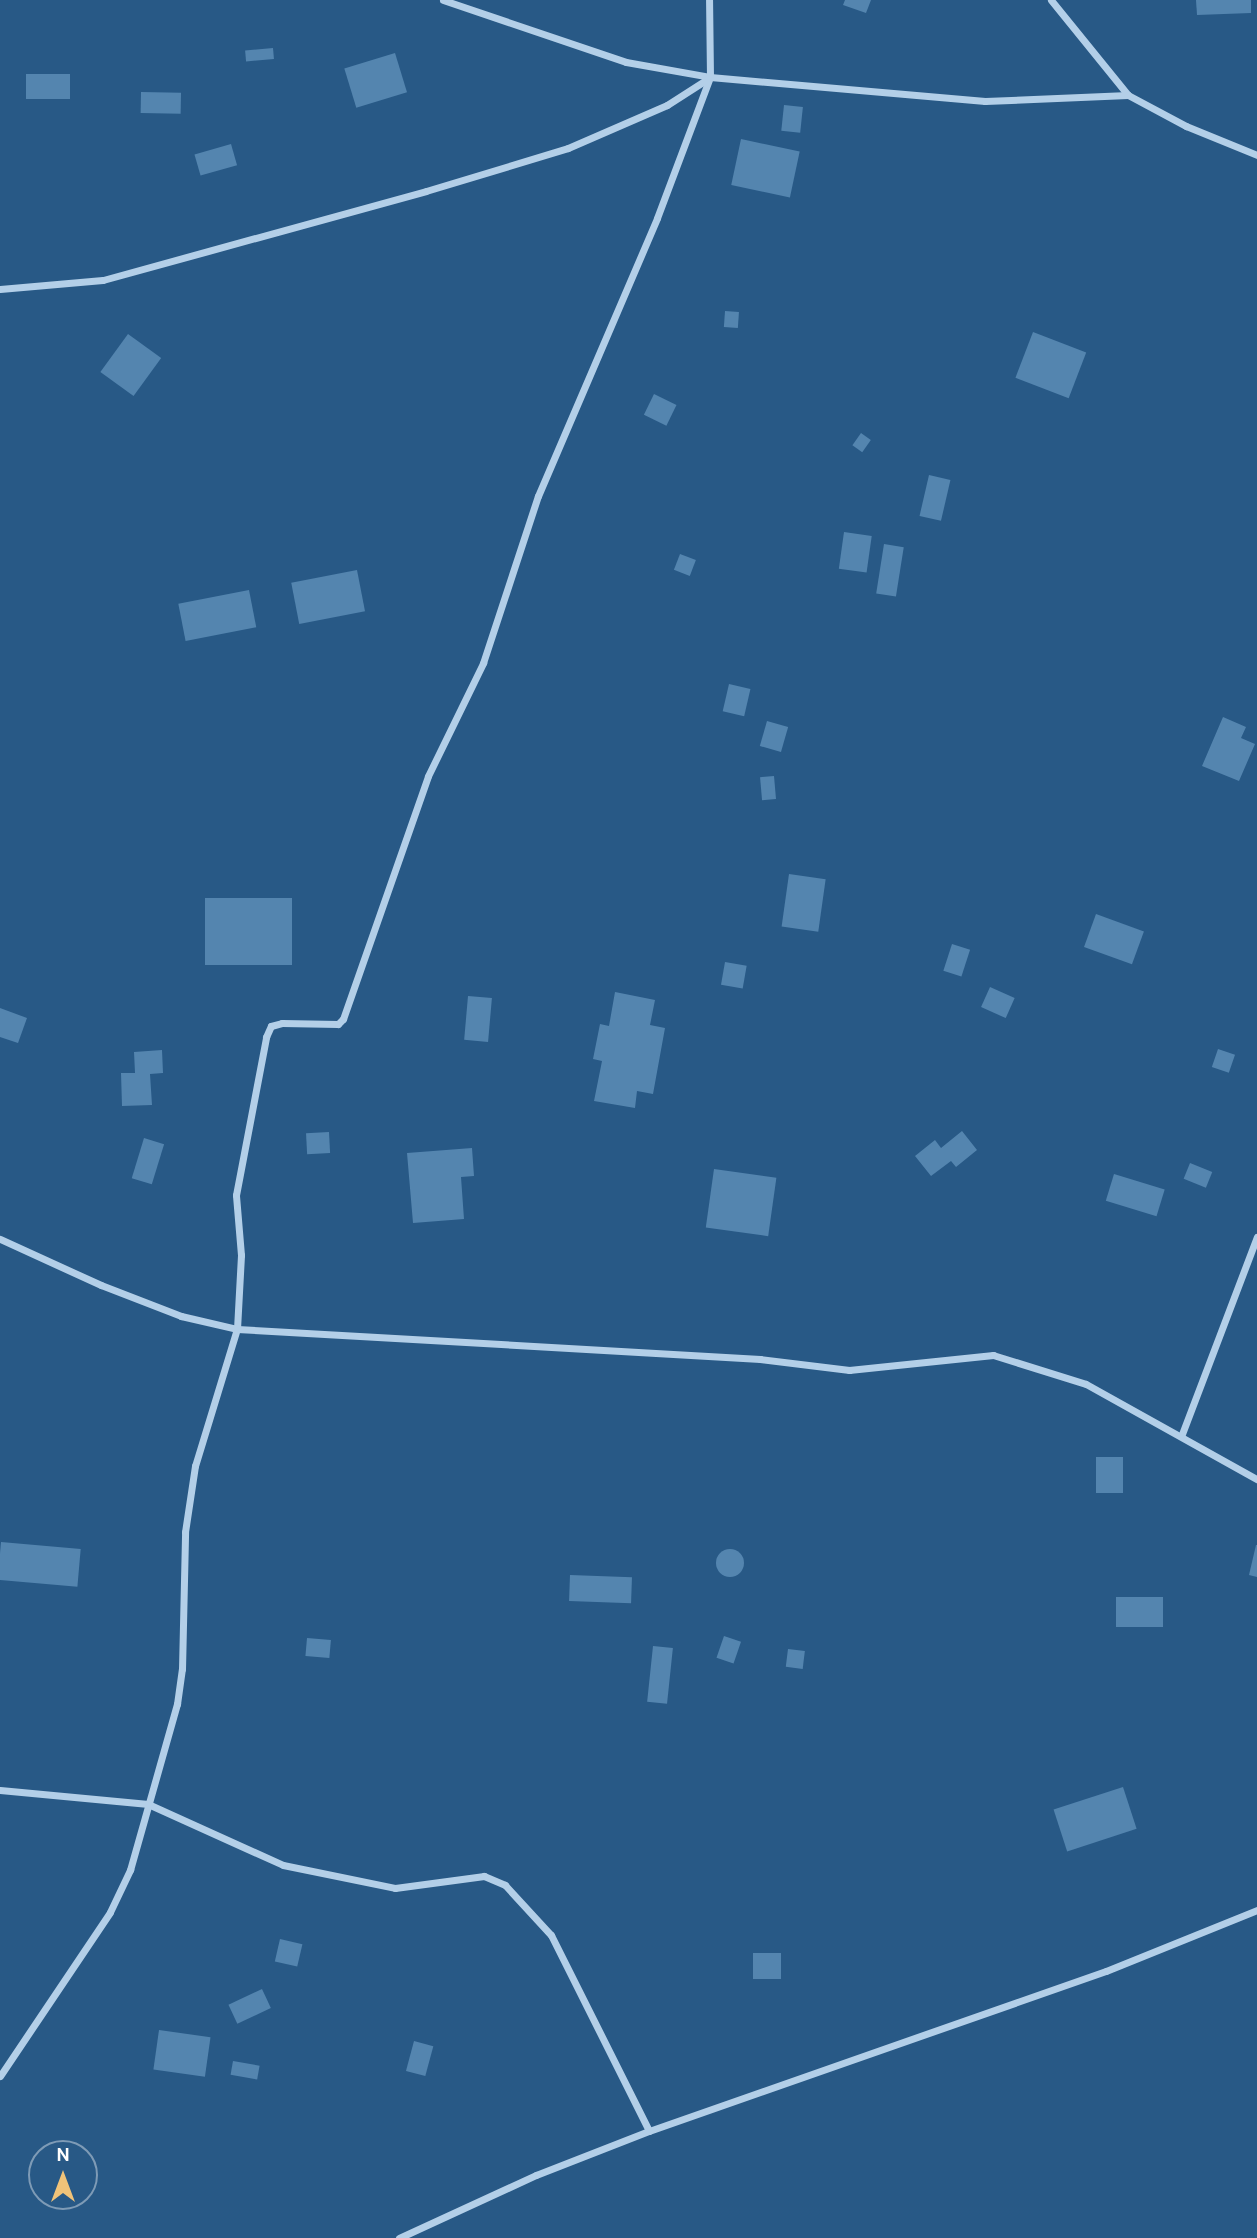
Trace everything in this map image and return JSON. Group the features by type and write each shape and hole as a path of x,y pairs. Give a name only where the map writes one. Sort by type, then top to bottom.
{"street":[{"path":"443,0 626,62 710,77 985,101 1128,95"},
{"path":"0,2076 110,1912 130,1870 148,1804 182,1669 185,1532 195,1466 237,1329 241,1255 236,1195 266,1037 271,1026 282,1023 338,1024 343,1019 428,776 483,663 555,451 657,218 710,77 709,0"},
{"path":"1051,0 1128,95 1186,126 1257,155"},
{"path":"0,289 103,280 439,188 568,148 667,105 710,77"},
{"path":"1182,1434 1257,1237"},
{"path":"0,1239 123,1294 181,1316 237,1329 760,1359 849,1370 993,1356 1086,1384 1182,1434 1257,1479"},
{"path":"0,1790 148,1804 283,1865 395,1888 484,1876 505,1885 551,1935 649,2131"},
{"path":"399,2238 536,2175 649,2131 1106,1971 1257,1910"}],"building":[{"path":"845,0 871,0 866,13 843,5"},
{"path":"1196,0 1251,0 1251,13 1197,15"},
{"path":"273,48 274,59 246,61 245,50"},
{"path":"395,53 407,92 356,108 344,68"},
{"path":"26,74 70,74 70,99 26,99"},
{"path":"141,92 181,93 181,114 141,113"},
{"path":"784,105 803,107 800,133 781,131"},
{"path":"741,139 800,151 790,197 731,185"},
{"path":"231,144 237,165 201,176 194,154"},
{"path":"725,311 739,312 738,328 724,327"},
{"path":"1033,332 1086,352 1069,398 1015,378"},
{"path":"128,334 161,358 134,396 100,372"},
{"path":"654,394 676,405 666,426 644,415"},
{"path":"861,433 871,440 862,452 852,445"},
{"path":"929,475 950,480 941,521 920,516"},
{"path":"844,532 872,536 867,573 839,569"},
{"path":"884,544 904,547 896,597 876,593"},
{"path":"680,554 696,560 690,576 674,570"},
{"path":"357,570 365,611 299,624 291,583"},
{"path":"249,590 256,627 186,641 178,604"},
{"path":"729,684 750,689 744,716 723,711"},
{"path":"1223,717 1246,727 1241,738 1255,744 1239,781 1202,766"},
{"path":"767,721 788,727 781,752 760,746"},
{"path":"774,776 776,799 762,800 760,777"},
{"path":"789,874 826,879 818,932 782,926"},
{"path":"205,898 292,898 292,965 205,965"},
{"path":"1096,914 1144,931 1132,964 1084,947"},
{"path":"952,944 970,950 961,977 943,971"},
{"path":"725,962 747,966 743,988 721,985"},
{"path":"990,987 1015,998 1006,1018 981,1007"},
{"path":"615,992 655,1000 650,1025 665,1028 653,1094 637,1091 635,1108 594,1101 602,1061 593,1059 600,1024 609,1026"},
{"path":"468,996 492,998 488,1042 464,1040"},
{"path":"0,1008 27,1018 18,1043 0,1037"},
{"path":"1218,1049 1235,1055 1229,1073 1212,1067"},
{"path":"162,1050 163,1073 150,1074 152,1105 122,1106 121,1073 135,1073 134,1052"},
{"path":"962,1131 977,1150 956,1167 951,1161 931,1176 915,1156 935,1140 941,1148"},
{"path":"329,1132 330,1153 307,1154 306,1133"},
{"path":"144,1138 164,1144 152,1184 132,1178"},
{"path":"472,1148 474,1176 461,1177 464,1219 413,1223 407,1153"},
{"path":"1190,1163 1212,1172 1206,1188 1184,1179"},
{"path":"714,1169 776,1178 768,1236 706,1227"},
{"path":"1114,1174 1165,1189 1156,1216 1106,1201"},
{"path":"1096,1457 1123,1457 1123,1493 1096,1493"},
{"path":"1,1542 81,1549 77,1587 0,1580"},
{"path":"1257,1545 1257,1577 1249,1575"},
{"path":"730,1549 740,1553 744,1563 740,1573 730,1577 720,1573 716,1563 720,1553"},
{"path":"570,1575 632,1577 631,1603 569,1601"},
{"path":"1116,1597 1163,1597 1163,1627 1116,1627"},
{"path":"724,1636 741,1642 734,1664 717,1658"},
{"path":"307,1638 331,1640 329,1658 305,1656"},
{"path":"653,1646 673,1648 667,1704 647,1702"},
{"path":"788,1649 805,1651 803,1669 786,1667"},
{"path":"1123,1787 1137,1829 1067,1851 1054,1810"},
{"path":"280,1939 302,1944 297,1967 275,1961"},
{"path":"753,1953 781,1953 781,1979 753,1979"},
{"path":"262,1989 271,2008 237,2024 228,2005"},
{"path":"159,2030 210,2037 205,2077 153,2070"},
{"path":"414,2041 433,2046 425,2076 406,2071"},
{"path":"233,2061 260,2066 257,2079 231,2075"}]}
